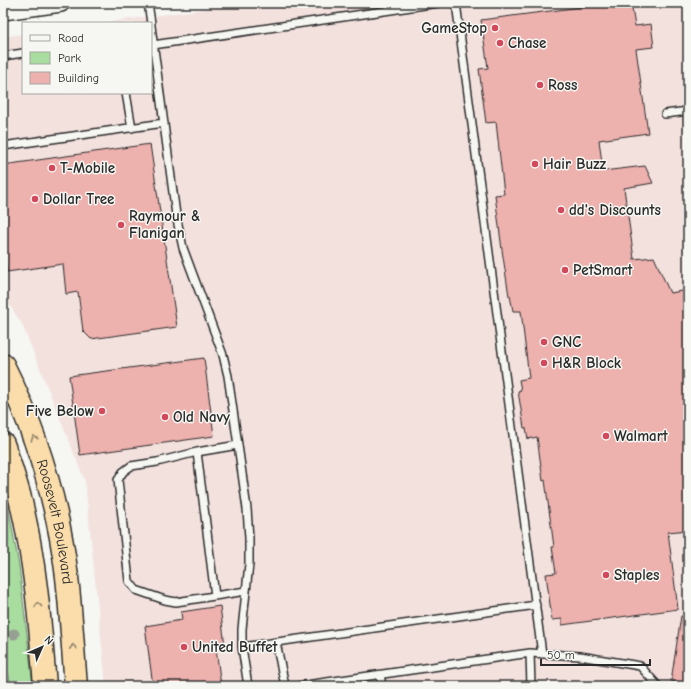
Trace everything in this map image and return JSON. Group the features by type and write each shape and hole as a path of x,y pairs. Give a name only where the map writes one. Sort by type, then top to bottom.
{"highway":[{"name":"Roosevelt Boulevard","path":"3,365 29,424 56,515 70,606 76,686"},
{"name":"Roosevelt Boulevard","path":"3,444 19,493 31,551 39,609 45,686"}],"street":[{"path":"3,11 61,3"}],"lane":[{"path":"148,3 151,22"},
{"path":"154,44 438,3"},
{"path":"456,3 542,654"},
{"path":"152,31 176,215 186,254 223,355 228,376 247,509 249,538 249,564 242,629 242,647 248,686"},
{"path":"3,56 22,53"},
{"path":"126,94 132,128"},
{"path":"665,114 688,111"},
{"path":"3,146 164,123"},
{"path":"238,445 132,466 123,472 118,480 129,581 136,590 165,600 176,602 246,591"},
{"path":"197,452 215,596"},
{"path":"242,647 536,605"},
{"path":"276,642 285,686"},
{"path":"530,653 531,686"},
{"path":"299,686 530,653 580,656 640,666 658,686"},
{"path":"380,675 382,686"}],"shaded area":[{"path":"248,3 688,3 688,686 106,686 85,481 22,324 3,295 3,37 22,34 22,94 152,94 152,22 109,22"}],"green space":[{"path":"3,487 6,495 19,566 33,686 11,686 3,650"}],"building":[{"path":"612,3 631,3 635,26 651,24 654,47 636,49 648,133 599,140 603,171 645,166 653,183 624,188 634,259 654,257 670,293 688,290 688,530 668,532 678,609 562,625 562,619 552,620 546,574 556,573 552,547 554,547 545,480 543,481 537,437 528,439 526,428 524,428 518,391 521,390 519,380 529,378 521,311 513,311 509,296 502,250 495,195 504,194 496,122 486,123 479,69 488,68 481,20"},
{"path":"150,144 177,327 91,339 83,331 78,292 66,294 63,264 7,272 3,242 3,165"},
{"path":"204,358 214,436 80,455 69,376"},
{"name":"United Buffet","path":"220,606 225,646 216,648 221,686 153,686 145,626 182,620 181,612"},
{"path":"681,616 688,617 688,684 671,681"}],"place":[{"name":"GameStop","path":"495,28"},
{"name":"Chase","path":"500,43"},
{"name":"Ross","path":"540,85"},
{"name":"Hair Buzz","path":"535,164"},
{"name":"T-Mobile","path":"52,168"},
{"name":"Dollar Tree","path":"35,199"},
{"name":"dd's Discounts","path":"561,210"},
{"name":"Raymour & Flanigan","path":"121,225"},
{"name":"PetSmart","path":"565,270"},
{"name":"GNC","path":"544,342"},
{"name":"H&R Block","path":"544,363"},
{"name":"Five Below","path":"102,411"},
{"name":"Old Navy","path":"165,417"},
{"name":"Walmart","path":"606,436"},
{"name":"Staples","path":"606,575"},
{"name":"United Buffet","path":"184,647"}]}
